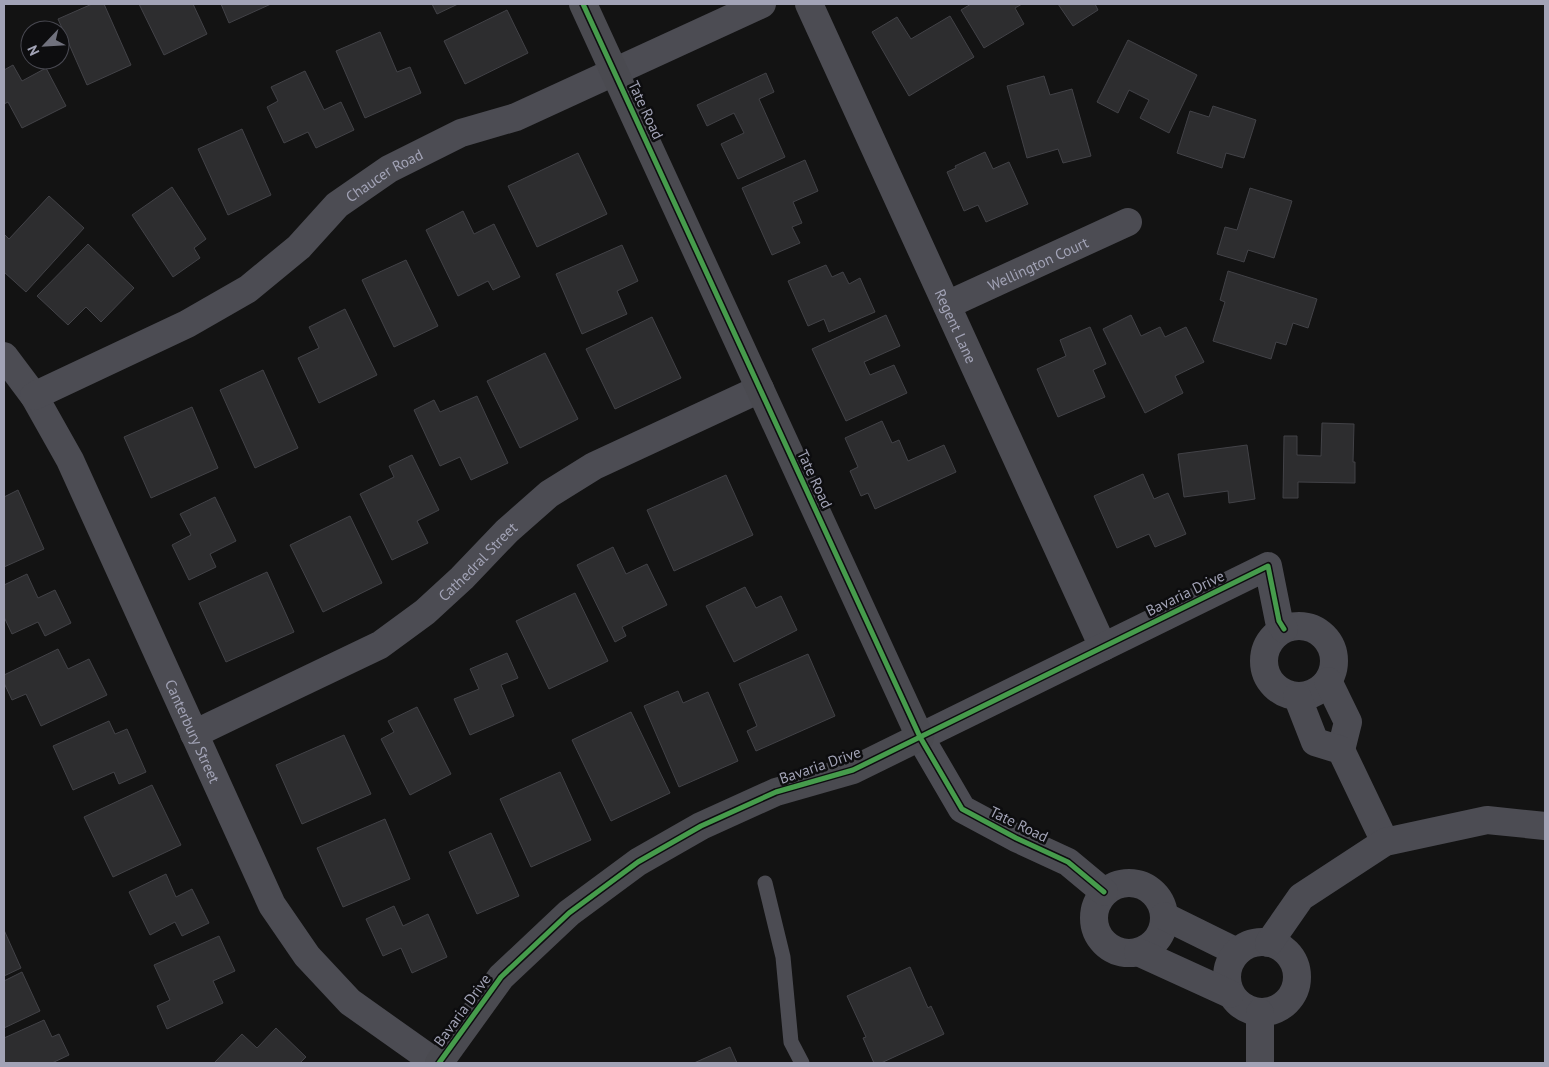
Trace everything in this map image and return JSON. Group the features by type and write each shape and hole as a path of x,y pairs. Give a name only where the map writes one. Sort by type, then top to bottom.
{"street":[{"name":"Tate Road","path":"584,4 920,737 962,809 1016,838 1068,862 1104,892"},
{"name":"Chaucer Road","path":"34,396 187,324 248,289 299,248 337,205 389,169 461,133 516,117 762,4"},
{"name":"Regent Lane","path":"809,4 1103,647"},
{"name":"Wellington Court","path":"947,305 1128,222"},
{"name":"Canterbury Street","path":"4,356 34,396 70,460 272,905 307,956 350,1002 438,1063"},
{"name":"Cathedral Street","path":"194,734 380,645 425,612 462,578 507,531 549,494 594,466 760,389"},
{"name":"Bavaria Drive","path":"438,1063 501,977 569,913 638,862 701,826 769,796 853,770 1268,566 1279,621 1284,629"},
{"path":"1306,626 1317,630 1332,647 1334,670 1328,681 1320,690 1309,695 1285,694 1274,687 1264,667 1264,655 1267,644 1274,635 1284,629 1306,626"},
{"path":"1328,681 1348,722 1340,750 1385,842"},
{"path":"1297,696 1315,742 1340,750"},
{"path":"1269,943 1301,897 1385,842 1487,820 1545,826"},
{"path":"1124,882 1136,883 1146,887 1155,894 1161,904 1164,916 1163,927 1158,938 1149,947 1138,952 1126,954 1104,944 1097,935 1094,924 1094,912 1097,901 1104,892 1124,882"},
{"path":"1164,916 1237,952"},
{"path":"1257,942 1269,943 1280,947 1289,954 1295,964 1296,986 1291,997 1283,1006 1272,1012 1260,1013 1248,1010 1238,1004 1230,994 1227,972 1230,961 1246,945 1257,942"},
{"path":"1138,952 1230,994"},
{"path":"1260,1013 1260,1063"}],"lane":[{"path":"765,883 784,957 791,1042 802,1063"}],"building":[{"path":"92,4 104,4 131,65 87,85 70,46 70,20 58,19"},
{"path":"139,4 193,4 207,34 164,55"},
{"path":"221,4 271,4 229,23"},
{"path":"432,4 458,4 437,14"},
{"path":"971,4 1022,4 1015,8 1024,24 984,48 961,10"},
{"path":"1058,4 1095,4 1098,10 1073,26"},
{"path":"507,10 528,53 465,84 444,41"},
{"path":"950,16 974,57 909,96 872,32 897,17 911,39"},
{"path":"380,32 397,72 410,67 421,93 365,118 336,51"},
{"path":"1128,40 1197,75 1169,133 1140,118 1149,100 1129,90 1118,113 1097,102"},
{"path":"13,65 22,81 42,70 47,70 66,106 22,128 8,102 4,104 4,70"},
{"path":"305,71 324,110 341,102 354,130 316,148 308,132 284,143 267,107 278,101 271,87"},
{"path":"766,73 774,92 759,99 785,157 738,179 721,144 744,133 734,113 707,126 697,105"},
{"path":"1044,76 1050,95 1072,89 1091,156 1063,163 1058,149 1027,158 1007,86"},
{"path":"1213,106 1256,120 1244,158 1226,153 1222,168 1177,153 1190,111 1209,117"},
{"path":"242,129 271,195 228,215 198,149"},
{"path":"985,152 993,169 1009,162 1028,204 986,222 978,205 964,211 947,172 956,168 955,166"},
{"path":"578,153 607,214 537,247 508,186"},
{"path":"805,160 818,191 793,202 802,223 792,227 800,243 772,255 742,188"},
{"path":"172,187 206,239 194,248 200,258 173,277 132,215"},
{"path":"1250,188 1292,201 1274,258 1248,250 1244,262 1217,254 1225,227 1237,230"},
{"path":"49,196 84,228 26,292 4,272 4,234 9,239"},
{"path":"463,211 474,234 494,224 520,277 493,290 488,281 458,296 426,230"},
{"path":"88,244 134,288 101,322 86,307 68,325 37,296"},
{"path":"622,245 638,281 617,291 627,314 582,334 556,274"},
{"path":"406,260 438,326 394,347 362,280"},
{"path":"826,265 832,277 843,272 849,284 860,278 875,312 829,332 824,319 808,326 788,281"},
{"path":"1228,271 1317,299 1308,328 1293,323 1286,345 1276,342 1271,359 1213,341 1225,302 1220,300"},
{"path":"345,309 377,375 319,403 298,358 319,348 309,327"},
{"path":"886,315 900,346 864,362 870,375 894,365 907,393 846,421 812,349"},
{"path":"1131,315 1141,336 1160,327 1165,337 1186,327 1204,362 1175,376 1183,393 1145,413 1103,329"},
{"path":"652,317 681,378 615,409 586,349"},
{"path":"1090,327 1106,364 1093,370 1105,397 1058,417 1037,369 1066,356 1060,340"},
{"path":"545,353 578,419 520,448 487,381"},
{"path":"263,370 298,448 255,468 220,390"},
{"path":"477,396 508,463 471,480 460,457 440,466 414,410 434,400 440,412"},
{"path":"192,407 218,468 151,498 124,437"},
{"path":"882,421 892,443 899,440 908,461 944,445 956,472 875,509 868,493 861,496 850,471 858,467 845,438"},
{"path":"1322,423 1354,424 1353,462 1355,462 1355,483 1298,482 1298,498 1283,498 1284,436 1297,436 1297,455 1321,456"},
{"path":"1247,445 1255,499 1229,503 1228,491 1184,497 1178,454"},
{"path":"412,455 439,510 417,521 428,543 392,560 360,494 394,477 389,466"},
{"path":"1143,474 1154,499 1168,493 1186,534 1155,547 1149,534 1117,548 1094,496"},
{"path":"726,475 753,535 674,571 647,510"},
{"path":"18,490 44,549 4,567 4,497"},
{"path":"215,497 236,541 210,554 216,567 189,580 172,545 191,535 180,514"},
{"path":"350,516 382,583 323,612 290,545"},
{"path":"613,547 626,574 647,564 667,605 622,627 626,636 615,642 577,565"},
{"path":"267,572 294,632 226,662 199,603"},
{"path":"27,574 38,598 55,590 71,623 45,636 38,622 12,634 4,617 4,585"},
{"path":"745,587 756,608 781,596 797,630 734,662 706,606"},
{"path":"575,593 608,661 549,689 516,621"},
{"path":"58,649 68,669 89,659 107,695 41,726 26,694 12,700 4,683 4,675"},
{"path":"507,653 518,678 501,685 514,716 470,735 454,699 479,689 470,669"},
{"path":"808,654 835,716 756,751 747,731 757,726 739,684"},
{"path":"678,691 683,703 708,692 738,761 679,787 644,706"},
{"path":"417,707 451,774 410,795 381,739 394,732 388,721"},
{"path":"631,712 670,793 611,821 572,740"},
{"path":"109,721 115,734 127,729 146,772 119,784 114,772 73,790 53,746"},
{"path":"344,735 371,794 302,824 276,765"},
{"path":"560,772 591,840 531,867 500,799"},
{"path":"152,785 181,845 113,877 84,817"},
{"path":"385,819 410,879 343,907 317,848"},
{"path":"491,833 519,896 477,914 449,852"},
{"path":"166,874 176,897 192,889 209,923 182,936 175,922 150,935 129,892"},
{"path":"394,906 403,926 428,914 447,957 412,973 401,948 383,956 366,919"},
{"path":"4,930 21,968 4,976"},
{"path":"219,936 235,971 213,981 223,1003 167,1029 157,1006 170,1000 154,965"},
{"path":"910,967 928,1008 931,1006 944,1034 881,1063 874,1063 863,1038 866,1037 847,996"},
{"path":"22,972 40,1011 4,1028 4,981"},
{"path":"44,1020 52,1037 59,1034 69,1055 52,1063 4,1063 4,1038"},
{"path":"276,1028 306,1057 300,1063 214,1063 242,1034 257,1048"},
{"path":"730,1047 737,1063 694,1063"}],"cycle path":[{"path":"583,4 920,737 962,809 1016,838 1068,862 1104,892"},
{"path":"439,1063 501,977 569,913 638,862 701,826 776,792 853,770 1268,566 1279,621 1284,629"}]}
